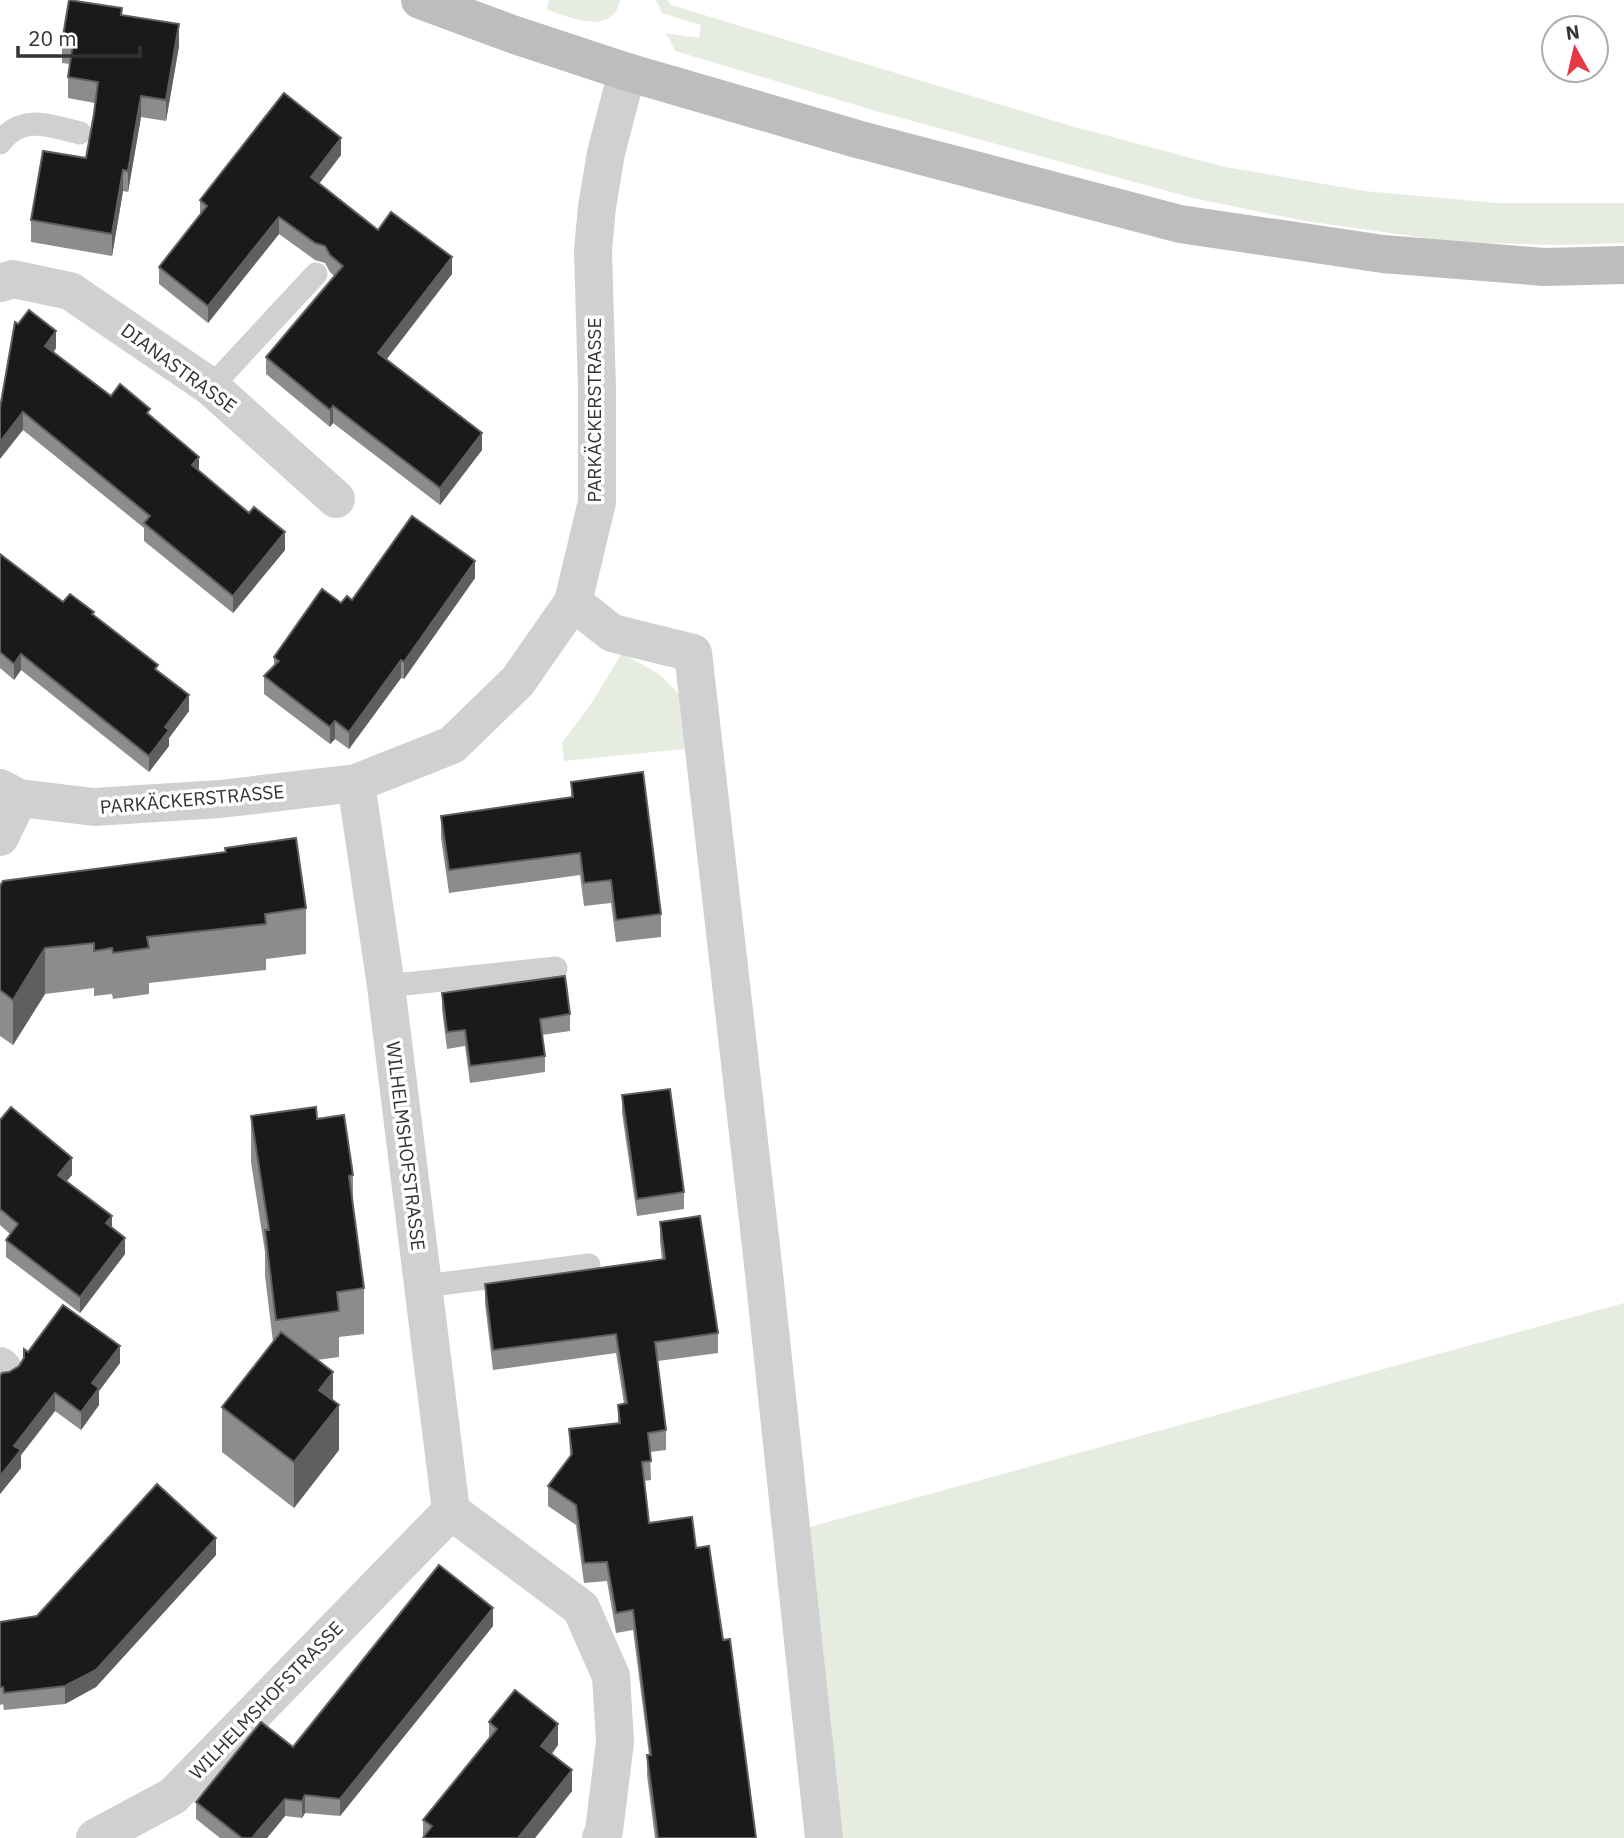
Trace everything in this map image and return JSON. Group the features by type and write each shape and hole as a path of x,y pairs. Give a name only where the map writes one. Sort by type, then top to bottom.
{"main road":[{"path":"420,0 627,72 856,139 1180,224 1410,257 1544,267 1624,265"}],"street":[{"name":"PARKÄCKERSTRASSE","path":"10,793 94,807 220,799 356,783 452,746 518,681 573,602 597,502 593,250 606,153 627,72"},
{"name":"DIANASTRASSE","path":"0,283 13,279 70,291 211,387 337,499"},
{"path":"573,602 612,633 693,653 762,1255 824,1838"},
{"name":"WILHELMSHOFSTRASSE","path":"95,1838 173,1796 452,1510 386,986 356,783"},
{"path":"0,837 10,793"},
{"path":"452,1510 581,1608 611,1676 615,1742 601,1838"}],"lane":[{"path":"0,143 9,131 34,122 80,134"},
{"path":"211,387 316,274"},
{"path":"386,986 556,968"},
{"path":"424,1286 589,1265"}],"shaded area":[{"path":"549,0 620,0 616,11 609,18 590,22 547,10"},
{"path":"656,0 667,0 671,5 1071,126 1225,167 1364,191 1497,203 1624,203 1624,243 1559,245 1454,242 1305,221 1193,198 876,111 675,51 666,33 699,38 701,25 662,13"},
{"path":"622,653 659,674 687,702 694,748 564,761 562,743 591,704"},
{"path":"1624,1303 1624,1838 843,1838 806,1528"}],"building":[{"path":"69,0 122,8 121,15 179,24 166,100 141,96 128,171 123,170 112,234 31,220 43,151 86,158 94,114 98,82 68,77 73,43 62,42"},
{"path":"284,93 341,138 311,177 378,230 391,212 452,257 378,353 482,433 440,488 333,406 330,410 266,357 343,266 330,255 325,246 315,243 279,217 208,306 159,267 207,206 200,200"},
{"path":"29,310 56,331 45,346 111,396 120,384 150,409 147,413 199,457 192,465 249,513 254,507 285,532 233,596 144,523 150,516 23,412 0,442 0,408 15,322 18,324"},
{"path":"412,516 475,561 404,662 401,660 349,732 335,721 330,727 264,676 279,661 274,657 322,589 341,603 347,596 352,600"},
{"path":"0,554 63,602 70,594 158,665 155,669 189,695 165,727 169,730 149,756 21,654 14,664 0,652"},
{"path":"643,772 661,914 616,920 611,880 584,883 580,853 449,870 441,816 573,797 571,782"},
{"path":"296,838 306,908 265,914 266,924 147,937 149,948 113,953 112,948 94,951 94,943 45,948 13,1000 0,990 0,886 3,881 226,852 225,848"},
{"path":"565,976 570,1014 540,1019 545,1056 470,1066 465,1030 447,1032 442,993"},
{"path":"670,1089 684,1192 637,1199 622,1095"},
{"path":"11,1107 72,1158 58,1175 112,1216 106,1223 125,1238 80,1297 6,1240 18,1224 0,1209 0,1120"},
{"path":"316,1107 317,1119 344,1115 364,1288 337,1292 339,1311 276,1320 265,1230 269,1230 251,1116"},
{"path":"700,1216 718,1333 655,1342 666,1430 648,1433 651,1461 642,1462 649,1523 692,1517 696,1548 709,1546 723,1640 730,1639 756,1838 658,1838 633,1610 616,1613 607,1562 584,1563 576,1505 548,1486 572,1454 569,1429 620,1423 618,1405 627,1403 616,1334 493,1350 485,1284 665,1259 660,1222"},
{"path":"63,1305 120,1346 92,1383 99,1388 81,1412 55,1393 14,1446 21,1450 0,1476 0,1376 19,1366 24,1358 24,1349 28,1352"},
{"path":"281,1332 333,1372 319,1390 339,1405 294,1462 222,1407"},
{"path":"157,1484 216,1538 96,1670 65,1686 4,1693 3,1687 0,1687 0,1622 37,1616"},
{"path":"439,1565 493,1608 340,1799 305,1795 302,1801 285,1799 252,1838 242,1838 196,1802 261,1722 293,1747"},
{"path":"515,1690 558,1724 541,1746 572,1770 518,1838 423,1838 432,1826 423,1820 497,1729 489,1722"}]}
